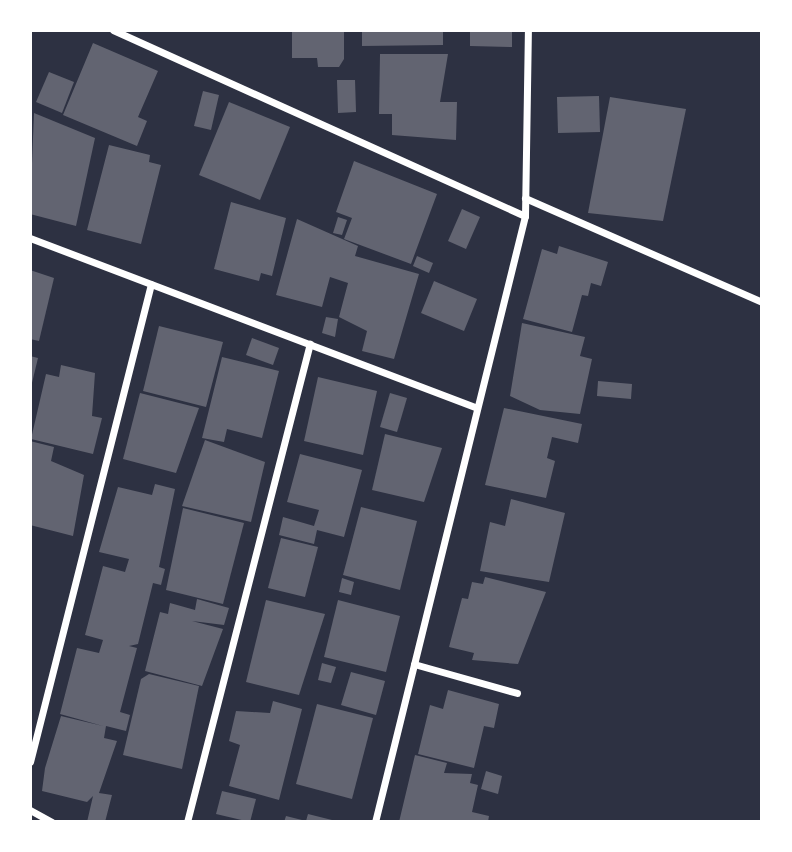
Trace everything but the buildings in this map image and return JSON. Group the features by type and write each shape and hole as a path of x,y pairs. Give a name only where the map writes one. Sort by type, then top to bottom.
{"street":[{"path":"113,30 134,33 525,216"},
{"path":"374,822 525,216 528,30"},
{"path":"525,198 762,302"},
{"path":"30,238 477,408"},
{"path":"30,762 152,284"},
{"path":"187,822 310,344"},
{"path":"414,664 517,694"},
{"path":"30,810 52,822"}]}
